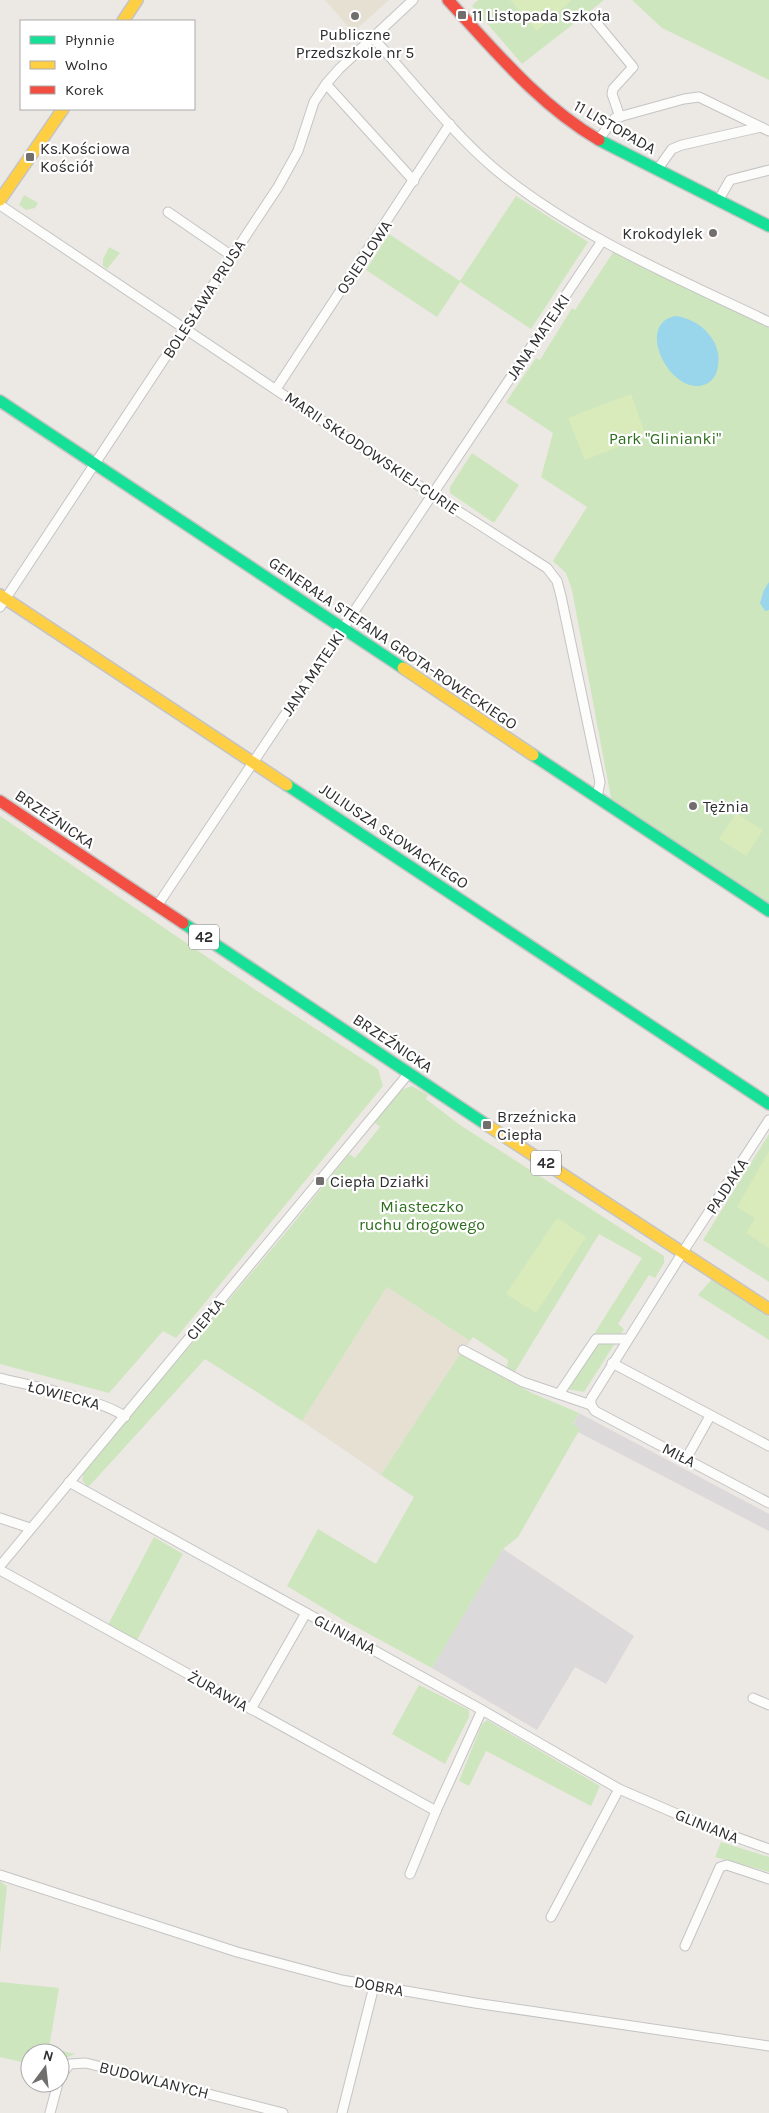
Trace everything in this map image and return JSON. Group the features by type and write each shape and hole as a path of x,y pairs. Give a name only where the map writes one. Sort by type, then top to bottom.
{"street":[{"path":"124,20 137,0"},
{"name":"BOLESŁAWA PRUSA","path":"2,600 95,464 289,168 298,151 314,102 326,84 339,69 414,0"},
{"name":"11 LISTOPADA","path":"448,0 526,86 563,116 598,140 769,226"},
{"path":"595,21 633,67 613,89 612,94 620,117"},
{"path":"373,38 450,124 501,173 537,201 602,241 769,322"},
{"path":"326,84 414,181"},
{"path":"598,140 615,118 684,99 700,97 765,129"},
{"path":"0,200 62,110"},
{"name":"OSIEDLOWA","path":"276,389 450,124"},
{"path":"657,170 668,154 677,147 765,129"},
{"path":"718,201 730,180 769,170"},
{"name":"MARII SKŁODOWSKIEJ-CURIE","path":"0,205 433,495 547,568 554,576 561,596 600,782 597,797"},
{"path":"168,212 232,256"},
{"name":"JANA MATEJKI","path":"158,906 602,241"},
{"name":"GENERAŁA STEFANA GROTA-ROWECKIEGO","path":"0,401 769,911"},
{"name":"JULIUSZA SŁOWACKIEGO","path":"2,600 254,762 769,1104"},
{"name":"BRZEŹNICKA","path":"0,801 409,1073 769,1309"},
{"name":"CIEPŁA","path":"0,1568 30,1528 125,1417 409,1073"},
{"name":"PAJDAKA","path":"684,1252 769,1120"},
{"path":"591,1405 592,1395 684,1252"},
{"path":"559,1394 596,1339 628,1339"},
{"name":"MIŁA","path":"463,1350 522,1382 591,1405 595,1411 769,1503"},
{"path":"612,1363 769,1446"},
{"name":"ŁOWIECKA","path":"0,1378 101,1405 118,1411 125,1417"},
{"path":"686,1459 710,1416"},
{"name":"GLINIANA","path":"69,1482 482,1710 619,1789 700,1824 769,1849"},
{"path":"0,1518 30,1528"},
{"name":"ŻURAWIA","path":"0,1568 436,1811"},
{"path":"251,1709 306,1613"},
{"path":"753,1698 769,1705"},
{"path":"410,1874 436,1811 482,1710"},
{"path":"551,1917 619,1789"},
{"path":"685,1946 720,1867 728,1865 769,1878"},
{"name":"DOBRA","path":"0,1875 237,1952 307,1971 374,1986 769,2046"},
{"path":"342,2113 374,1986"},
{"name":"BUDOWLANYCH","path":"70,2064 86,2063 282,2113"},
{"path":"50,2113 55,2093"}],"shaded area":[{"name":"Publiczne Przedszkole nr 5","path":"325,0 389,0 353,32"},
{"path":"387,1287 470,1341 381,1475 302,1421"},
{"path":"579,1413 769,1514 769,1531 578,1432 580,1429 573,1425"},
{"path":"503,1549 634,1636 606,1684 575,1667 537,1730 432,1668"}],"green space":[{"path":"478,0 604,0 522,64 472,6"},
{"path":"510,0 572,0 537,31"},
{"path":"632,0 769,0 769,80 662,28"},
{"path":"24,195 38,203 35,208 26,210 19,205"},
{"path":"516,196 588,242 531,329 460,282 437,317 366,270 389,234 460,281"},
{"path":"109,247 120,253 107,269 103,266 103,259"},
{"name":"Park \"Glinianki\"","path":"616,248 621,257 769,328 769,908 611,798 572,590 566,573 553,561 587,507 541,477 553,433 506,402 536,358 540,360 572,308 575,310"},
{"path":"631,394 646,436 585,460 568,418"},
{"path":"472,453 519,485 494,523 450,493 450,487"},
{"path":"736,813 763,830 746,856 719,839"},
{"path":"0,816 251,987 378,1069 383,1086 176,1338 163,1331 109,1393 0,1364"},
{"name":"Miasteczko ruchu drogowego","path":"412,1086 428,1095 426,1099 460,1125 664,1256 664,1263 655,1278 649,1275 618,1324 624,1329 584,1392 560,1388 642,1258 599,1234 514,1373 507,1367 508,1360 473,1337 470,1341 387,1287 302,1421 205,1359 88,1487 82,1480 84,1471 292,1225 349,1154 355,1158 380,1127 374,1122 401,1090"},
{"path":"769,1134 769,1282 703,1240"},
{"path":"769,1151 769,1248 746,1233 755,1218 737,1207"},
{"path":"557,1218 586,1237 536,1313 506,1294"},
{"path":"712,1279 769,1317 769,1340 698,1295"},
{"path":"460,1354 532,1393 579,1413 573,1424 580,1429 518,1537 503,1549 432,1668 345,1621 287,1586 318,1529 376,1564 414,1497 381,1475"},
{"path":"154,1537 183,1554 137,1640 108,1625"},
{"path":"419,1685 469,1710 469,1717 445,1764 392,1734"},
{"path":"487,1720 600,1786 591,1806 486,1751 469,1786 459,1781 482,1724"},
{"path":"721,1842 769,1857 769,1872 715,1857"},
{"path":"0,1881 7,1886 0,1954"},
{"path":"0,1982 59,1988 50,2043 20,2043 20,2062 0,2057"}],"water":[{"path":"675,316 693,321 700,326 707,332 717,348 719,357 717,372 713,379 706,384 693,386 681,381 662,359 657,333 663,322"},
{"path":"769,582 769,610 765,611 760,603"}],"traffic: fast":[{"path":"599,140 769,226"},
{"path":"0,401 403,668"},
{"path":"533,755 769,911"},
{"path":"287,785 769,1104"},
{"path":"183,923 487,1125"}],"traffic: slow":[{"path":"124,20 137,0"},
{"path":"0,200 62,110"},
{"path":"0,595 287,785"},
{"path":"403,668 533,755"},
{"path":"487,1125 769,1309"}],"traffic: jam":[{"path":"448,0 537,94 577,126 599,140"},
{"path":"0,801 183,923"}],"place":[{"name":"11 Listopada Szkoła","path":"462,15"},
{"name":"Publiczne Przedszkole nr 5","path":"355,16"},
{"name":"Ks.Kościowa Kościół","path":"30,157"},
{"name":"Krokodylek","path":"713,233"},
{"name":"Tężnia","path":"693,806"},
{"name":"Brzeźnicka Ciepła","path":"487,1125"},
{"name":"Ciepła Działki","path":"320,1181"}]}
